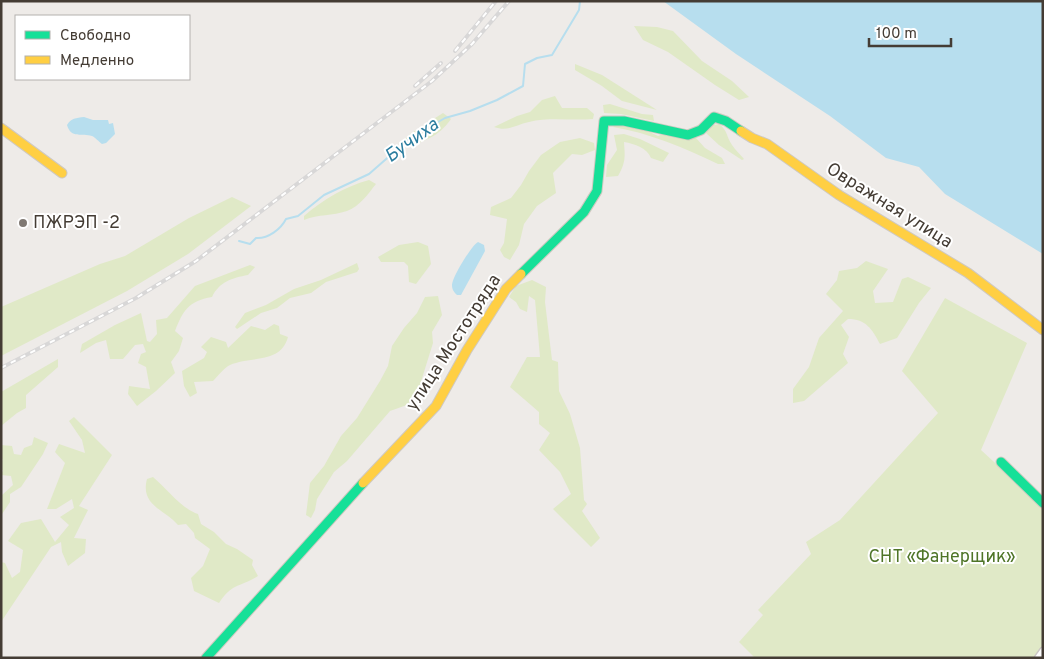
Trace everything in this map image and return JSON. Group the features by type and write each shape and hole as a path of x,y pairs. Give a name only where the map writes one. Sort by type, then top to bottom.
{"street":[{"name":"Овражная улица","path":"714,117 726,121 752,138 767,144 839,195 968,273 1043,330"},
{"name":"улица Мостотряда","path":"206,658 344,502 426,419 436,406 467,350 506,289 584,212 598,191 604,121 624,121 688,135 701,130 714,117"},
{"path":"1,128 62,173"},
{"path":"1000,462 1043,503"},
{"path":"1038,658 1043,651"}],"green space":[{"path":"634,26 657,27 673,31 702,61 732,81 749,97 739,100 668,52 643,40"},
{"path":"575,64 602,75 657,110 622,101 602,86 575,70"},
{"path":"555,96 562,108 587,108 594,114 593,119 544,120 508,128 494,127 530,112 542,100"},
{"path":"610,104 642,114 653,115 654,121 621,114 604,113 603,105"},
{"path":"443,113 451,119 436,134 405,147 399,145 410,134"},
{"path":"619,123 637,126 658,136 666,133 696,138 705,148 722,158 725,164 718,164 654,137 613,127"},
{"path":"719,124 733,147 744,159 742,160 719,145 706,133 709,126"},
{"path":"624,134 640,139 669,153 663,162 651,158 640,147 624,142 625,152 621,171 618,176 606,177 607,165 617,150 614,135"},
{"path":"580,138 594,143 595,150 582,155 572,154 553,173 556,193 537,206 524,224 519,245 510,260 504,257 500,250 504,243 507,219 490,215 491,207 511,198 541,155 560,142"},
{"path":"369,180 376,184 363,200 351,209 341,213 304,220 304,216 327,199 351,186"},
{"path":"232,197 251,206 188,254 127,291 1,356 1,307 100,264 125,256 189,218"},
{"path":"418,242 428,246 431,264 416,284 409,282 408,266 404,262 381,262 378,257 399,245"},
{"path":"866,261 888,269 873,291 875,303 893,302 902,279 908,277 931,288 897,338 880,344 868,326 854,319 848,319 841,325 849,337 843,354 848,363 804,401 793,403 793,389 809,367 819,338 843,311 826,294 837,280 839,271 857,268"},
{"path":"357,263 359,269 357,272 326,282 311,293 290,298 277,308 261,313 237,329 235,327 245,313 266,305 294,289 321,280"},
{"path":"250,265 255,267 248,275 222,284 212,297 197,301 188,308 175,331 183,338 179,351 171,362 175,373 137,406 128,394 129,386 150,389 146,367 138,363 141,354 146,352 143,344 135,345 123,359 110,359 106,340 96,343 80,353 82,344 141,313 147,341 150,342 157,334 156,320 167,318 195,286"},
{"path":"532,280 546,287 545,302 552,360 558,362 559,391 570,414 580,448 584,500 587,504 582,511 600,538 591,547 553,509 571,494 560,472 539,450 550,433 539,424 539,412 510,387 527,357 540,357 535,300 529,296 527,312 520,309 516,302 509,297 516,286"},
{"path":"438,296 442,315 432,332 433,343 419,388 407,405 390,411 347,461 334,472 317,499 311,518 306,515 310,483 324,466 341,436 357,418 380,381 388,366 392,346 417,313 425,297"},
{"name":"СНТ «Фанерщик»","path":"945,298 1027,343 981,450 1043,507 1043,648 1035,658 755,658 739,642 763,615 758,610 811,554 806,542 840,520 938,413 902,371"},
{"path":"274,324 279,326 280,334 288,337 279,352 264,358 230,365 213,381 194,382 197,393 190,397 184,386 182,371 204,358 207,352 201,347 211,337 226,342 228,348 251,326 265,330"},
{"path":"58,359 58,367 26,395 26,408 1,426 1,392"},
{"path":"74,417 112,455 79,506 88,510 74,538 86,539 85,553 68,566 62,552 61,542 51,547 1,622 1,562 5,563 12,578 20,572 23,550 8,541 21,523 41,519 55,542 69,525 60,517 74,508 72,499 56,509 47,509 65,463 55,452 59,444 85,453 82,440 69,421"},
{"path":"34,437 48,443 21,487 10,494 10,502 2,514 1,496 13,485 11,476 1,475 3,470 1,470 1,461 3,460 1,458 1,445 12,446 14,454 21,455 24,448 32,445"},
{"path":"153,477 186,508 198,514 201,524 214,532 226,544 253,560 252,565 258,576 232,588 219,603 194,591 191,578 203,566 210,549 195,538 194,533 186,524 178,525 150,501 146,488 147,479"}],"water":[{"path":"663,1 1043,1 1043,254 945,194 919,167 886,158 830,116 736,54"},
{"path":"84,117 93,120 108,120 109,124 113,123 115,134 106,143 102,144 92,136 77,135 71,132 67,125 70,121"},
{"path":"478,242 484,245 485,251 461,295 457,295 452,288 453,281 467,255"}],"waterway":[{"name":"Бучиха","path":"239,241 250,244 256,238 269,235 277,230 286,219 298,216 324,195 369,174 409,139 445,118 470,111 497,100 523,86 525,64 537,58 552,55 579,10 580,1"}],"railway":[{"path":"455,51 496,1"},
{"path":"1,368 136,298 196,261 432,81 472,44 509,1"},
{"path":"415,86 441,63"}],"traffic: fast":[{"path":"521,274 584,212 597,191 604,121 624,121 688,135 701,130 714,117 726,121 741,131"},
{"path":"1001,462 1043,503"},
{"path":"206,658 363,483"}],"traffic: slow":[{"path":"1,128 62,173"},
{"path":"741,131 767,144 839,195 968,273 1043,330"},
{"path":"363,483 436,406 467,350 506,289 521,274"}],"place":[{"name":"ПЖРЭП -2","path":"23,223"}]}
